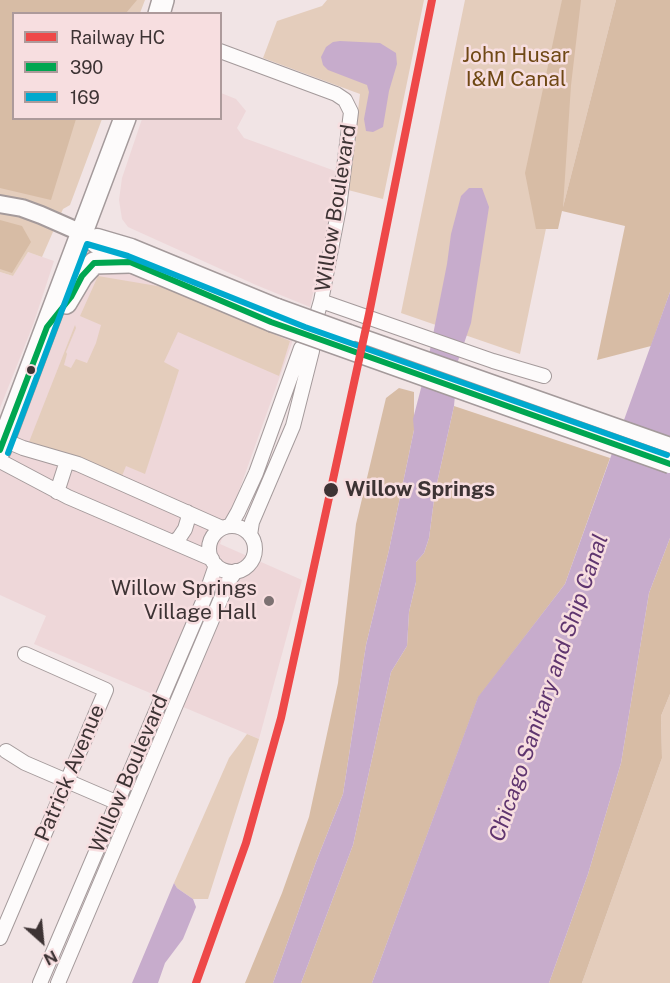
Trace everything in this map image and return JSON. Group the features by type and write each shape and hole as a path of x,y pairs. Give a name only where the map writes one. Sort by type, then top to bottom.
{"main road":[{"path":"2,445 124,120"},
{"path":"82,233 109,254 670,464"},
{"path":"82,233 131,248 274,315 670,447"},
{"path":"47,327 71,297 82,276 94,263 130,262"}],"street":[{"name":"Willow Boulevard","path":"222,52 336,94 345,100 351,112 343,181 321,301 309,342 302,348 256,473 238,512 226,527"},
{"path":"0,204 22,208 82,233"},
{"path":"321,301 509,367 544,376"},
{"name":"Willow Boulevard","path":"250,535 252,522 293,426 312,351 309,342"},
{"path":"0,461 57,492 172,542 228,571 236,571 249,564 253,557 255,550 250,535 245,529 226,527 67,461 23,448 2,445"},
{"path":"57,492 67,461"},
{"path":"172,542 179,538 185,529 188,519 187,512"},
{"path":"214,562 209,552 212,538 226,527"},
{"name":"Willow Boulevard","path":"40,983 205,597 214,562"},
{"name":"Willow Boulevard","path":"58,983 228,582 236,571"},
{"name":"Patrick Avenue","path":"0,938 106,690 25,654"},
{"path":"6,751 25,763 132,809"}],"shaded area":[{"path":"0,0 137,0 127,12 12,12 12,120 76,120 51,200 0,188"},
{"path":"562,0 581,0 571,85 563,207 616,0 670,0 670,292 651,346 597,360 625,226 562,211 558,229 536,229 525,173"},
{"path":"222,93 236,99 246,111 237,128 244,138 338,172 310,307 128,227 122,219 119,200 122,178 142,120 222,120"},
{"path":"0,220 22,226 31,242 12,273 0,269"},
{"path":"84,240 294,337 220,544 302,580 259,739 34,644 46,616 0,595 0,464"},
{"path":"28,252 54,261 33,325 0,408 0,272 13,276"},
{"path":"399,388 414,392 414,430 366,645 343,794 273,983 245,983 282,893 309,817 338,683 356,524 386,398"},
{"path":"454,406 610,458 565,584 478,698 372,983 301,983 353,845 391,672 407,646 409,612 416,582 416,562 424,553 429,538 435,492"},
{"path":"670,538 670,694 661,716 662,758 582,983 549,983 588,874 621,763 649,593"}],"green space":[{"path":"0,0 145,0 140,12 12,12 12,120 102,120 70,205 63,209 42,257 28,252 13,276 0,272"},
{"path":"327,0 424,0 383,199 348,190 360,94 263,58 277,21 322,6"},
{"name":"John Husar I&M Canal","path":"465,0 616,0 562,211 567,127 520,354 401,313"},
{"path":"98,276 163,287 290,341 279,376 178,332 164,362 179,370 145,474 126,466 122,476 29,442 75,325 64,365 71,368 76,359 87,363 96,343 101,325 80,316"},
{"path":"670,694 670,983 582,983 662,758 661,716"},
{"path":"247,734 259,739 208,899 193,899 177,888 174,883 229,758"}],"water":[{"path":"333,42 380,43 396,53 397,64 389,91 383,127 373,132 366,131 364,119 369,92 367,85 328,70 323,65 321,57 326,47"},
{"path":"469,188 482,188 489,207 471,323 458,361 454,406 435,492 429,538 424,553 416,562 416,582 409,612 407,646 391,672 353,845 301,983 273,983 343,794 366,645 414,430 413,419 427,365 451,234 461,196"},
{"name":"Chicago Sanitary and Ship Canal","path":"670,292 670,538 649,593 621,763 588,874 549,983 372,983 478,697 565,584"},
{"path":"174,883 177,888 193,899 196,907 183,939 165,963 158,983 132,983"}],"rail line":[{"name":"HC","path":"196,983 246,843 281,718 369,314 432,0"}],"transit line":[{"name":"169","path":"8,453 87,244 128,256 305,327 667,455"},
{"name":"390","path":"0,450 47,327 71,297 82,276 94,263 130,262 271,322 670,464"}],"place":[{"name":"Willow Springs","path":"331,490"},
{"name":"Willow Springs Village Hall","path":"269,601"}]}
